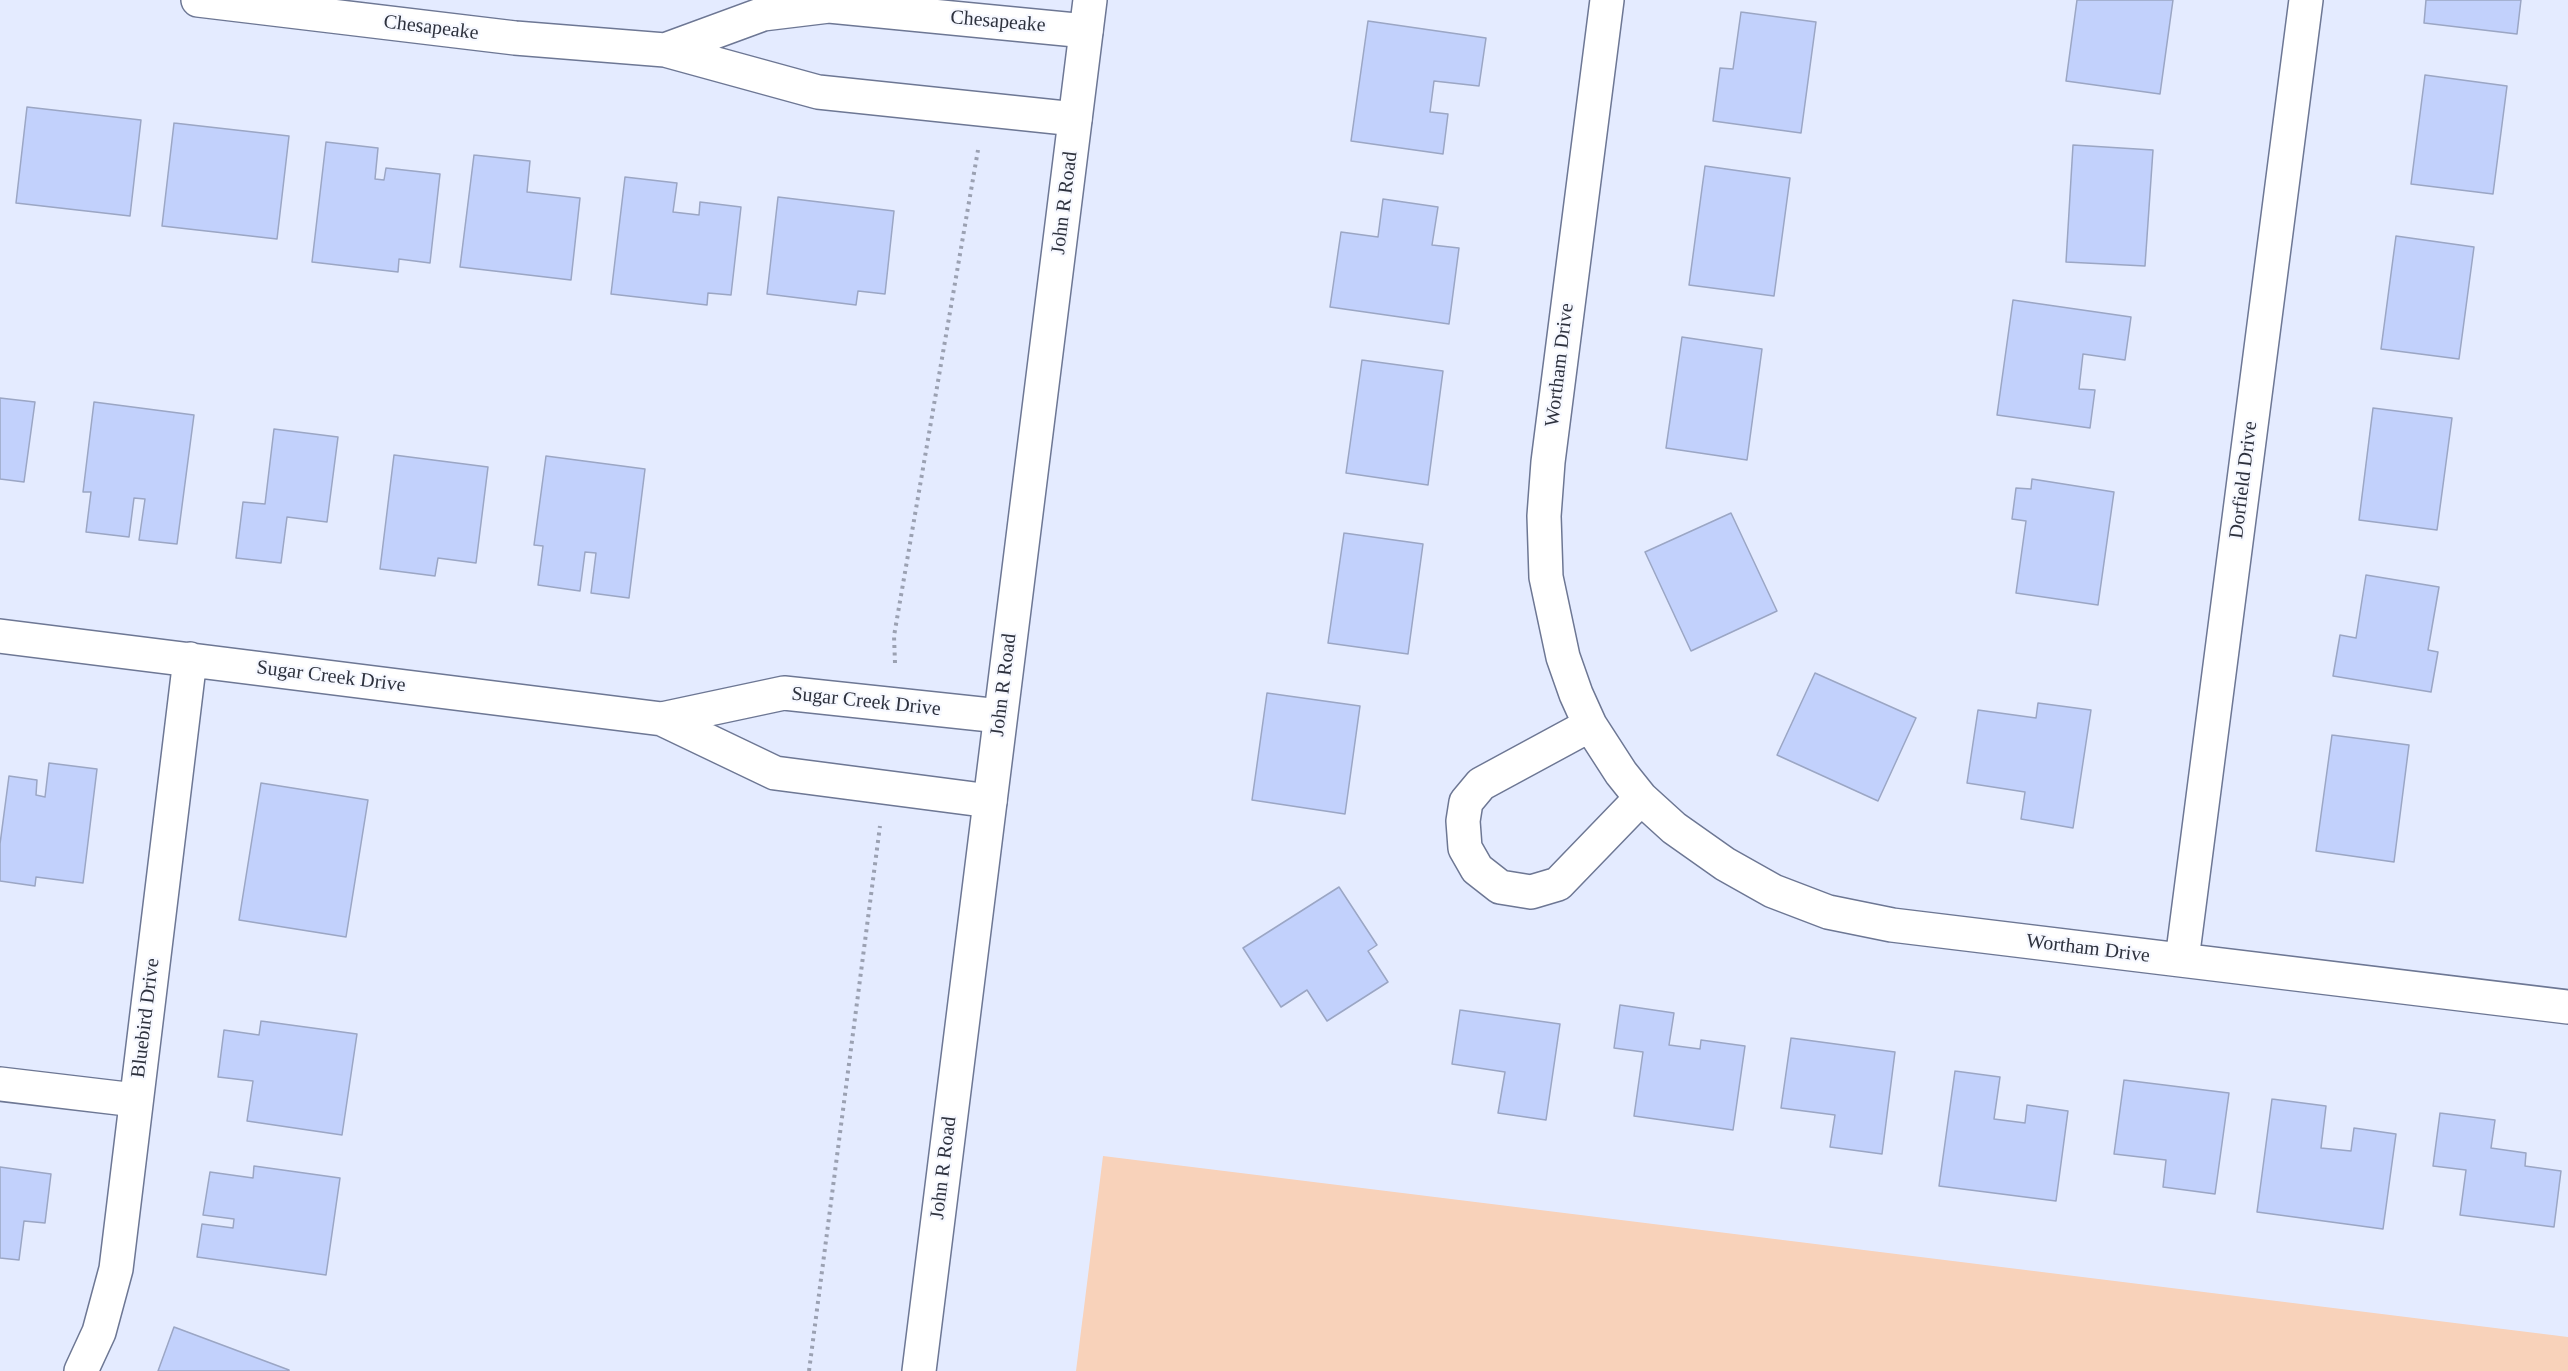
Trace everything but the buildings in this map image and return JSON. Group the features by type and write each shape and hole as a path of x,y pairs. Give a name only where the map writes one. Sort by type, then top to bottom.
{"street":[{"name":"Chesapeake","path":"198,0 515,38 665,51 818,92 1075,119"},
{"name":"Wortham Drive","path":"1607,0 1548,462 1544,516 1546,577 1563,657 1590,725 1641,798 1674,828 1725,864 1773,891 1828,912 1892,925 2568,1007"},
{"name":"Dorfield Drive","path":"2182,960 2306,0"},
{"name":"Chesapeake","path":"665,51 763,14 829,6 1088,15"},
{"name":"John R Road","path":"919,1371 1088,15"},
{"name":"Sugar Creek Drive","path":"0,636 662,719 775,773 990,801"},
{"name":"Bluebird Drive","path":"81,1371 99,1332 116,1269 190,659"},
{"name":"Sugar Creek Drive","path":"662,719 784,693 1000,716"},
{"path":"1590,725 1480,784 1466,802 1463,821 1465,848 1477,869 1500,887 1531,892 1558,884 1641,798"},
{"path":"0,1084 135,1100"}],"shaded area":[{"path":"1103,1156 2568,1337 2568,1371 1076,1371"}]}
